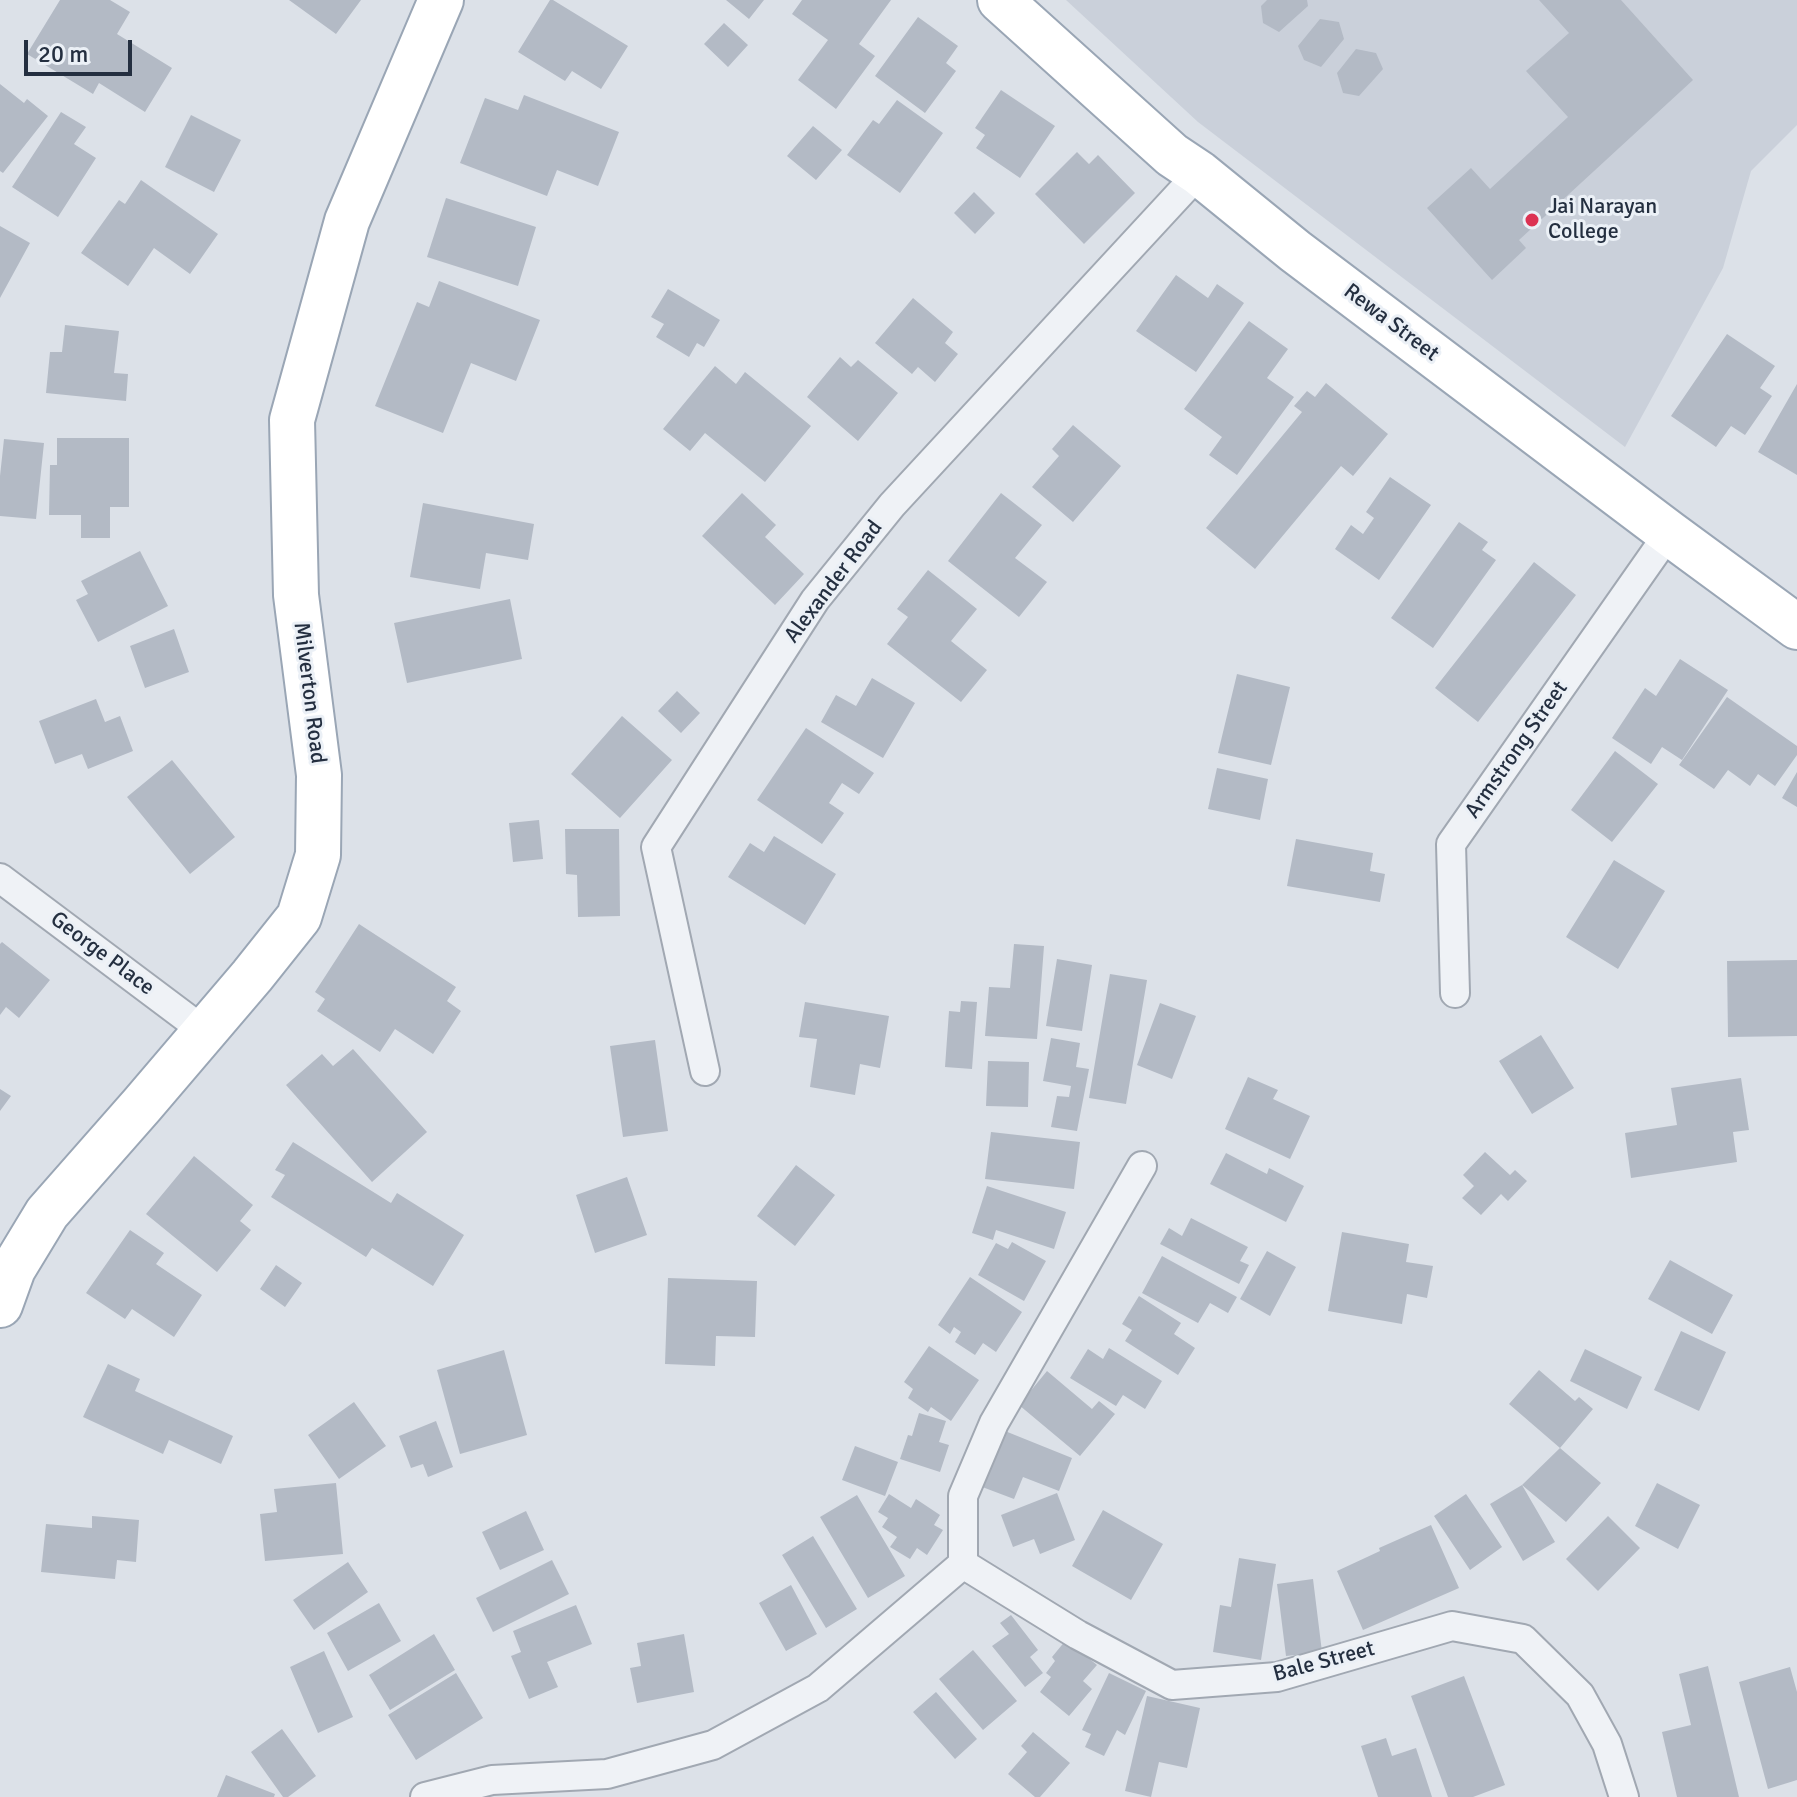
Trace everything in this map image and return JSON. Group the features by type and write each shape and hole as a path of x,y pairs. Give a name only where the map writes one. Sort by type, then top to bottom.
{"main road":[{"name":"Milverton Road","path":"0,1305 13,1269 47,1213 132,1117 299,917 318,855 319,775 296,595 292,420 347,221 441,0"},
{"name":"Rewa Street","path":"1000,0 1172,155 1199,173 1295,251 1797,627"}],"street":[{"name":"Alexander Road","path":"705,1071 656,847 815,600 892,505 1199,173"},
{"name":"Armstrong Street","path":"1455,993 1451,844 1669,533"},
{"name":"George Place","path":"0,878 204,1031"},
{"path":"425,1797 492,1780 607,1774 713,1745 818,1688 963,1564 963,1496 994,1423 1142,1166"},
{"name":"Bale Street","path":"963,1564 1078,1635 1172,1685 1277,1677 1452,1626 1523,1639 1580,1695 1607,1744 1624,1797"}],"shaded area":[{"name":"Jai Narayan College","path":"1066,0 1797,0 1797,125 1751,171 1723,268 1625,447 1198,122"}],"building":[{"path":"60,0 110,0 130,12 117,34 172,68 145,112 99,83 93,94 27,54"},
{"path":"289,0 361,0 336,34"},
{"path":"550,0 628,46 601,89 572,71 565,81 518,52"},
{"path":"726,0 764,0 749,19"},
{"path":"802,0 891,0 859,44 875,56 836,109 798,80 828,40 792,14"},
{"path":"1267,0 1307,0 1308,6 1279,32 1263,23 1261,6"},
{"path":"1539,0 1621,0 1693,80 1519,240 1526,248 1492,280 1427,208 1471,168 1490,189 1568,117 1526,71 1569,33"},
{"path":"918,17 958,46 946,63 956,71 925,113 875,76"},
{"path":"1320,19 1339,22 1344,39 1321,67 1304,60 1298,46"},
{"path":"724,23 748,45 728,67 704,44"},
{"path":"1356,49 1376,53 1383,69 1359,96 1343,93 1337,73"},
{"path":"0,84 24,103 27,99 48,116 3,173 0,171"},
{"path":"1001,90 1055,126 1020,178 976,148 985,135 975,128"},
{"path":"524,95 619,132 598,186 557,170 547,196 460,163 485,98 518,110"},
{"path":"897,100 943,133 900,193 847,155 873,120 879,124"},
{"path":"61,112 86,127 74,144 96,158 58,217 12,187"},
{"path":"191,115 241,140 214,192 165,167"},
{"path":"813,126 842,150 816,180 787,156"},
{"path":"1077,152 1089,164 1098,155 1135,193 1084,244 1035,194"},
{"path":"141,180 218,234 190,274 154,248 128,286 81,253 119,200 125,204"},
{"path":"974,192 995,213 975,234 954,213"},
{"path":"446,198 536,227 518,286 427,257"},
{"path":"0,226 30,243 0,298"},
{"path":"1176,275 1208,298 1217,284 1244,303 1196,372 1136,331"},
{"path":"439,281 540,320 516,381 471,363 443,433 375,406 417,302 429,307"},
{"path":"668,289 720,320 704,347 697,343 689,357 656,337 664,324 651,317"},
{"path":"913,298 953,332 945,343 958,354 935,382 918,367 912,374 875,343"},
{"path":"1249,321 1288,349 1267,378 1294,397 1237,475 1209,455 1222,437 1184,409"},
{"path":"65,325 119,331 114,373 128,374 126,401 46,393 50,352 62,352"},
{"path":"1727,334 1775,366 1760,388 1772,396 1745,435 1731,426 1716,447 1671,416"},
{"path":"840,357 851,367 858,360 898,393 858,441 807,397"},
{"path":"715,366 736,384 745,372 811,426 765,482 705,433 690,451 663,429"},
{"path":"1326,383 1388,434 1353,476 1341,466 1255,569 1206,528 1302,412 1294,406 1307,391 1315,397"},
{"path":"1797,384 1797,475 1758,452"},
{"path":"1073,425 1121,466 1073,522 1032,487 1059,456 1052,449"},
{"path":"57,438 129,438 129,507 110,507 110,538 81,538 81,515 49,515 50,465 57,465"},
{"path":"4,439 44,443 36,519 0,516"},
{"path":"1390,477 1431,505 1379,580 1335,549 1351,525 1363,534 1374,518 1366,512"},
{"path":"742,493 776,525 765,537 804,574 775,605 702,536"},
{"path":"1001,493 1042,525 1015,558 1047,582 1019,617 948,561"},
{"path":"423,503 534,524 528,560 486,553 480,589 410,577"},
{"path":"1459,522 1488,542 1482,550 1496,560 1433,648 1391,618"},
{"path":"140,551 168,606 98,642 76,600 88,594 81,581"},
{"path":"1534,562 1576,595 1478,722 1435,688"},
{"path":"928,570 977,609 951,641 987,670 961,702 887,644 908,617 897,609"},
{"path":"510,599 522,659 407,683 394,623"},
{"path":"174,629 189,672 145,688 130,646"},
{"path":"1680,659 1728,690 1682,760 1662,747 1651,764 1612,738 1645,688 1656,696"},
{"path":"1237,674 1290,687 1271,765 1218,753"},
{"path":"872,678 915,703 883,758 821,722 836,695 856,706"},
{"path":"677,691 700,713 681,733 658,711"},
{"path":"1727,697 1797,746 1797,755 1775,786 1758,774 1750,786 1728,770 1714,789 1679,765"},
{"path":"96,699 105,722 120,716 133,751 88,769 82,754 55,764 39,721"},
{"path":"622,716 672,760 620,818 571,774"},
{"path":"806,728 874,773 859,794 842,783 829,803 844,813 822,844 757,800"},
{"path":"1615,751 1658,784 1612,842 1571,810"},
{"path":"172,760 235,837 190,874 127,797"},
{"path":"1217,768 1268,779 1260,820 1208,809"},
{"path":"1797,772 1797,807 1782,798"},
{"path":"539,820 543,859 513,862 509,823"},
{"path":"565,829 619,829 620,916 578,917 577,875 566,874"},
{"path":"774,836 836,874 805,925 728,877 750,843 764,852"},
{"path":"1296,839 1373,853 1370,871 1385,874 1380,902 1287,886"},
{"path":"1614,860 1665,891 1618,969 1566,937"},
{"path":"359,924 456,987 447,1001 461,1011 433,1054 395,1029 380,1052 317,1011 325,999 315,992"},
{"path":"2,942 50,980 19,1018 6,1007 0,1015"},
{"path":"1014,944 1044,946 1037,1039 985,1036 989,987 1010,988"},
{"path":"1057,959 1092,965 1082,1031 1046,1026"},
{"path":"1797,960 1797,1036 1728,1037 1727,961"},
{"path":"1110,974 1147,980 1126,1104 1089,1098"},
{"path":"961,1001 977,1002 972,1069 945,1067 949,1011 960,1012"},
{"path":"805,1002 889,1016 880,1068 860,1064 855,1095 810,1087 817,1039 799,1037"},
{"path":"1160,1003 1196,1016 1172,1079 1137,1065"},
{"path":"1541,1035 1574,1088 1532,1114 1499,1061"},
{"path":"1051,1038 1080,1043 1076,1067 1089,1069 1077,1131 1051,1127 1057,1096 1069,1097 1071,1086 1043,1081"},
{"path":"655,1040 668,1131 623,1137 610,1046"},
{"path":"353,1049 427,1132 372,1182 286,1085 322,1054 333,1066"},
{"path":"988,1061 1029,1062 1028,1107 986,1106"},
{"path":"1248,1077 1278,1090 1273,1099 1310,1116 1290,1159 1225,1129"},
{"path":"1741,1078 1749,1130 1733,1132 1737,1162 1631,1178 1625,1133 1677,1125 1671,1088"},
{"path":"0,1089 11,1096 0,1111"},
{"path":"991,1132 1080,1142 1074,1189 985,1179"},
{"path":"293,1142 391,1203 397,1193 464,1235 433,1286 372,1248 366,1257 271,1197 285,1175 275,1170"},
{"path":"1485,1152 1510,1175 1515,1170 1527,1181 1508,1201 1501,1194 1481,1215 1462,1198 1474,1186 1463,1175"},
{"path":"1226,1153 1267,1174 1269,1168 1304,1186 1286,1222 1210,1184"},
{"path":"194,1156 253,1205 240,1221 251,1230 217,1272 146,1214"},
{"path":"796,1165 835,1195 795,1246 757,1216"},
{"path":"627,1177 647,1235 595,1253 576,1195"},
{"path":"987,1186 1066,1212 1054,1249 996,1230 993,1240 972,1233"},
{"path":"1191,1218 1248,1247 1240,1261 1249,1265 1239,1284 1160,1244 1169,1228 1182,1236"},
{"path":"130,1230 164,1253 156,1264 202,1295 174,1337 132,1309 125,1319 86,1293"},
{"path":"1342,1232 1409,1244 1406,1262 1433,1266 1427,1298 1407,1294 1402,1324 1328,1311"},
{"path":"1012,1242 1046,1261 1024,1301 978,1275 996,1243 1008,1249"},
{"path":"1267,1251 1296,1267 1270,1316 1240,1299"},
{"path":"1162,1256 1237,1297 1228,1313 1210,1303 1198,1323 1142,1293"},
{"path":"1670,1260 1733,1295 1712,1334 1648,1299"},
{"path":"276,1265 302,1283 285,1307 260,1289"},
{"path":"970,1277 1022,1312 996,1352 983,1343 975,1355 955,1342 961,1332 954,1327 950,1334 938,1325"},
{"path":"668,1278 757,1281 755,1337 716,1336 715,1366 665,1364"},
{"path":"1139,1296 1181,1323 1174,1334 1195,1348 1178,1375 1125,1341 1132,1330 1122,1324"},
{"path":"1681,1331 1726,1352 1699,1411 1654,1390"},
{"path":"929,1346 979,1380 951,1421 931,1407 928,1412 908,1398 913,1389 904,1382"},
{"path":"1109,1348 1162,1381 1145,1409 1123,1395 1116,1406 1070,1378 1088,1349 1103,1359"},
{"path":"1585,1349 1642,1377 1627,1409 1570,1381"},
{"path":"504,1350 527,1435 460,1454 437,1370"},
{"path":"108,1364 140,1379 135,1391 233,1436 221,1464 169,1440 163,1454 83,1417"},
{"path":"1539,1370 1575,1401 1579,1397 1593,1409 1560,1448 1509,1404"},
{"path":"1047,1371 1092,1409 1099,1401 1115,1414 1080,1456 1019,1405"},
{"path":"354,1402 386,1446 339,1479 308,1435"},
{"path":"919,1413 946,1421 939,1442 949,1445 940,1472 900,1459"},
{"path":"436,1421 453,1467 428,1477 423,1464 411,1468 399,1436"},
{"path":"1000,1429 1072,1458 1059,1491 1023,1477 1014,1499 977,1485"},
{"path":"855,1446 898,1462 885,1496 842,1480"},
{"path":"1560,1448 1601,1483 1566,1522 1522,1485"},
{"path":"336,1483 343,1554 265,1561 260,1514 277,1512 274,1489"},
{"path":"1657,1483 1700,1505 1678,1549 1635,1526"},
{"path":"1522,1485 1555,1542 1523,1561 1490,1504"},
{"path":"1057,1493 1075,1540 1040,1554 1034,1539 1013,1547 1001,1515"},
{"path":"889,1494 911,1508 916,1499 940,1515 934,1525 943,1530 927,1555 917,1548 910,1559 890,1547 897,1537 882,1527 888,1518 878,1512"},
{"path":"1466,1494 1502,1547 1470,1570 1434,1516"},
{"path":"857,1495 905,1576 868,1598 820,1517"},
{"path":"1103,1510 1163,1544 1131,1600 1072,1566"},
{"path":"526,1511 544,1550 500,1570 482,1532"},
{"path":"92,1516 139,1520 136,1562 117,1560 115,1579 41,1572 46,1524 92,1528"},
{"path":"1608,1516 1640,1548 1598,1591 1566,1559"},
{"path":"1431,1525 1459,1588 1363,1630 1337,1571"},
{"path":"813,1536 857,1609 826,1628 782,1555"},
{"path":"1239,1558 1276,1564 1261,1660 1213,1652 1220,1605 1231,1607"},
{"path":"552,1560 569,1594 493,1632 476,1598"},
{"path":"348,1562 368,1592 314,1630 293,1600"},
{"path":"1313,1579 1322,1652 1286,1656 1277,1584"},
{"path":"791,1585 817,1634 786,1651 759,1603"},
{"path":"379,1603 401,1641 348,1671 327,1633"},
{"path":"576,1605 592,1644 547,1662 558,1687 529,1699 511,1656 521,1652 513,1631"},
{"path":"1011,1615 1038,1650 1030,1657 1043,1673 1025,1687 992,1646 1009,1634 1000,1623"},
{"path":"434,1634 455,1670 390,1710 369,1675"},
{"path":"684,1634 694,1692 637,1703 630,1668 641,1666 637,1643"},
{"path":"1066,1640 1097,1665 1083,1681 1092,1689 1069,1716 1040,1692 1051,1677 1046,1673 1055,1661 1052,1657"},
{"path":"973,1650 1017,1701 983,1730 939,1679"},
{"path":"324,1651 353,1717 318,1733 290,1667"},
{"path":"1708,1666 1739,1797 1677,1797 1662,1732 1691,1725 1679,1674"},
{"path":"1790,1667 1797,1692 1797,1780 1768,1789 1739,1682"},
{"path":"456,1673 483,1718 416,1760 388,1715"},
{"path":"1109,1673 1146,1691 1125,1735 1117,1730 1104,1756 1085,1747 1091,1734 1082,1730"},
{"path":"1464,1676 1505,1785 1473,1797 1448,1797 1411,1696"},
{"path":"936,1692 977,1739 955,1759 913,1712"},
{"path":"1147,1696 1200,1708 1187,1768 1159,1762 1151,1797 1125,1791"},
{"path":"282,1729 316,1776 288,1797 283,1797 251,1752"},
{"path":"1033,1732 1070,1763 1040,1797 1035,1797 1008,1774 1027,1752 1021,1746"},
{"path":"1386,1738 1392,1756 1416,1748 1432,1797 1378,1797 1361,1746"},
{"path":"226,1775 275,1794 274,1797 217,1797"}],"place":[{"name":"Jai Narayan College","path":"1532,220"}]}
